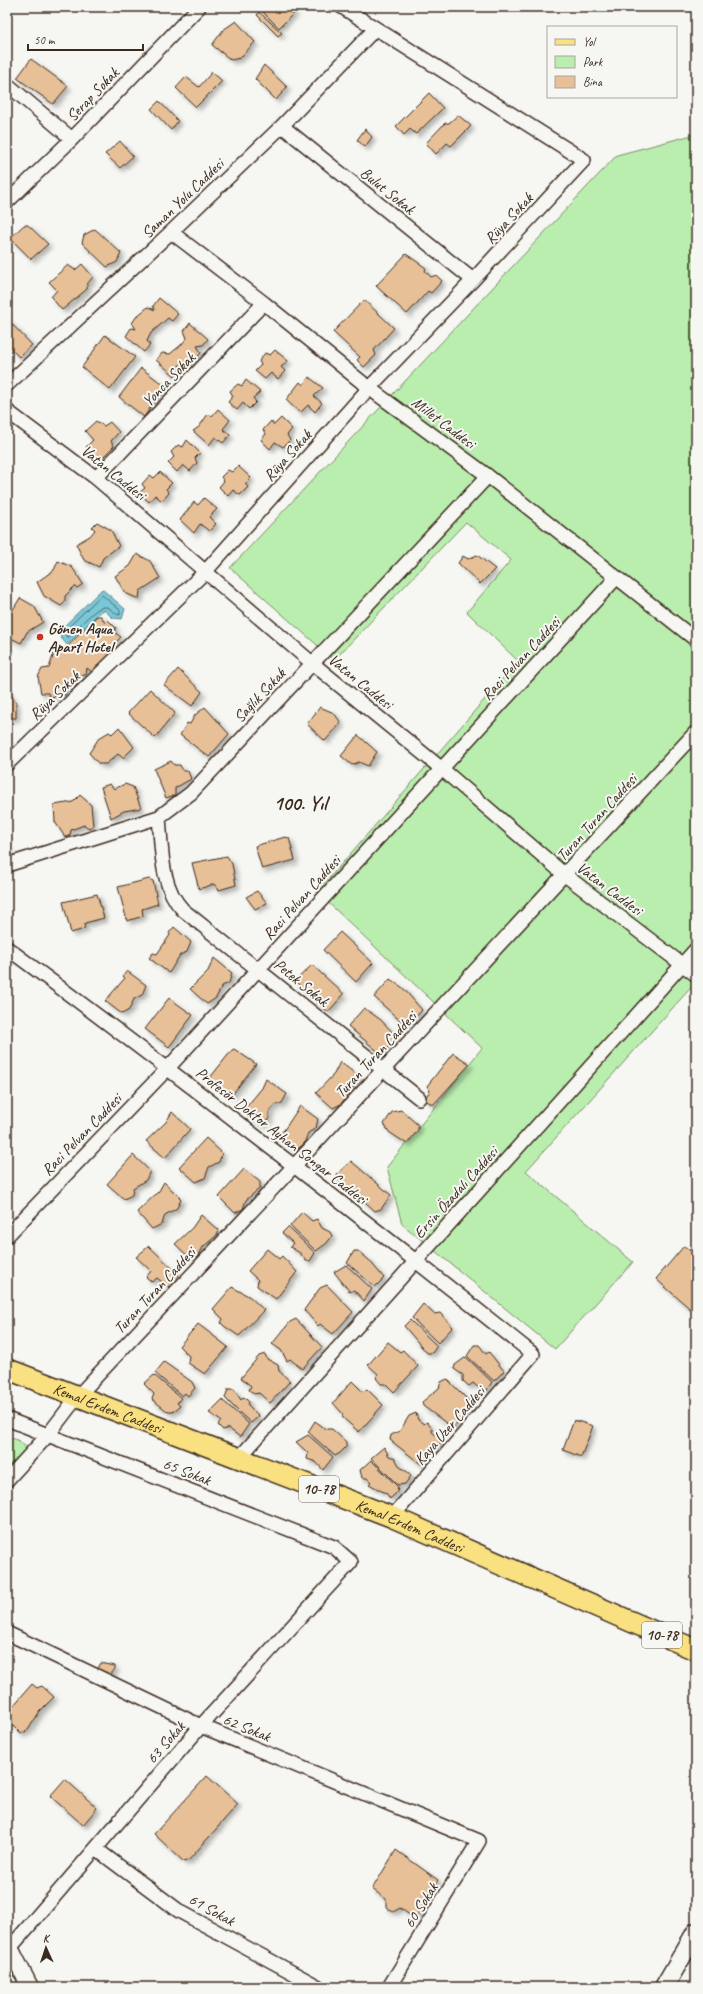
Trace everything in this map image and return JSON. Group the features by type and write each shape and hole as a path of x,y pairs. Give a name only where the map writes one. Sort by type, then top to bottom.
{"main road":[{"name":"Kemal Erdem Caddesi","path":"7,1369 76,1397 392,1517 696,1650"},
{"path":"664,1987 696,1932"}],"street":[{"name":"Serap Sokak","path":"7,202 72,139 199,7"},
{"path":"342,7 375,29"},
{"name":"Saman Yolu Caddesi","path":"7,385 282,126 375,29"},
{"name":"Rüya Sokak","path":"7,764 205,572 370,388 584,160 375,29"},
{"path":"7,84 72,139"},
{"name":"Bulut Sokak","path":"282,126 473,280"},
{"name":"Millet Caddesi","path":"171,232 264,303 370,388 488,476 696,640"},
{"name":"Yonca Sokak","path":"96,478 264,303"},
{"name":"Vatan Caddesi","path":"7,411 96,478 312,663 442,769 565,875 696,975"},
{"name":"Sağlık Sokak","path":"7,865 159,817 191,793 488,476"},
{"name":"Raci Pelvan Caddesi","path":"8,1233 168,1068 616,578"},
{"name":"Turan Turan Caddesi","path":"7,1480 48,1435 76,1397 384,1070 696,732"},
{"name":"Petek Sokak","path":"159,817 166,880 174,900 183,910 419,1098"},
{"name":"Profesör Doktor Ayhan Songar Caddesi","path":"7,948 168,1068 533,1354"},
{"name":"Ersin Özadalı Caddesi","path":"239,1458 696,949"},
{"name":"Kaya Uzer Caddesi","path":"392,1517 533,1354"},
{"name":"65 Sokak","path":"7,1419 334,1547 351,1562"},
{"name":"63 Sokak","path":"9,1945 96,1849 201,1726 351,1562"},
{"name":"62 Sokak","path":"7,1633 201,1726 479,1841"},
{"name":"60 Sokak","path":"389,1987 479,1841"},
{"name":"61 Sokak","path":"96,1849 179,1911 319,1987"},
{"path":"9,1945 30,1987"}],"green space":[{"path":"696,134 696,982 526,1171 633,1262 555,1349 402,1224 387,1167 482,1048 317,892 518,661 467,612 511,560 466,522 334,660 230,568 617,155"},
{"path":"7,1436 19,1441 27,1448 7,1471"}],"water":[{"path":"102,589 125,609 122,619 113,618 104,610 98,614 67,645 57,633"}],"building":[{"path":"258,7 288,7 295,12 279,28"},
{"path":"259,12 282,33 278,36 257,15"},
{"path":"236,21 255,42 240,58 231,60 212,45 223,30"},
{"path":"31,59 68,86 53,104 17,78"},
{"path":"264,65 287,87 276,100 255,79"},
{"path":"212,72 222,81 196,107 176,88 186,77 199,87"},
{"path":"429,93 443,108 416,134 410,129 404,135 396,126"},
{"path":"159,101 178,121 171,130 151,109"},
{"path":"458,115 471,126 451,146 447,143 436,154 426,143 445,123 449,123"},
{"path":"365,129 372,137 365,147 357,140"},
{"path":"120,141 133,156 120,168 105,154"},
{"path":"24,225 28,225 48,244 31,259 10,238"},
{"path":"95,229 121,253 117,262 107,267 82,243 84,235"},
{"path":"406,254 426,268 425,271 431,277 436,275 442,281 431,293 428,291 407,314 376,286"},
{"path":"82,264 93,277 87,284 87,289 62,310 51,297 57,290 49,282 68,265 75,270"},
{"path":"159,298 178,314 172,321 168,318 151,333 147,341 150,345 144,352 126,336 131,328 136,329 132,323 137,316 148,307 155,310 153,306"},
{"path":"364,300 394,328 374,350 376,355 364,367 357,360 360,357 333,332"},
{"path":"7,319 32,345 19,357 7,345"},
{"path":"190,323 208,339 203,345 197,346 201,353 187,367 179,365 180,370 175,376 156,360 162,353 170,354 181,345 187,338 184,331"},
{"path":"105,335 135,357 110,390 82,367"},
{"path":"275,350 288,361 281,367 285,371 278,379 271,373 265,379 255,371 261,365 259,361 265,353 270,355"},
{"path":"141,368 165,386 144,417 119,397"},
{"path":"309,377 323,388 314,396 322,403 315,412 308,405 300,413 286,400 300,382 303,385"},
{"path":"246,380 260,392 253,398 256,402 249,409 243,403 237,410 228,402 233,396 230,391 238,384 242,386"},
{"path":"218,409 230,420 223,429 230,435 223,443 215,437 209,445 193,431 199,427 208,414 212,416"},
{"path":"281,418 292,429 287,435 290,440 283,447 275,442 270,449 261,440 266,434 263,430 271,421 274,425"},
{"path":"96,421 104,426 110,422 119,432 111,441 114,446 99,461 86,447 93,440 85,431"},
{"path":"187,440 200,453 195,458 197,463 190,471 183,465 177,472 168,463 174,457 171,452 178,445 183,447"},
{"path":"238,466 251,478 245,484 248,487 240,495 233,490 228,496 219,487 224,481 221,477 228,470 232,472"},
{"path":"160,472 172,483 166,489 169,493 162,501 155,495 149,502 139,493 145,488 142,484 150,475 154,478"},
{"path":"204,498 217,509 209,517 216,524 209,531 200,524 194,533 180,520 194,502 198,505"},
{"path":"97,522 111,530 119,546 103,558 99,567 84,560 76,544 90,536 95,530 92,527"},
{"path":"137,554 150,561 160,578 140,591 139,599 125,593 115,576 130,566"},
{"path":"477,555 495,569 480,584 458,563 463,556 468,559"},
{"path":"58,561 72,567 83,584 77,588 75,586 65,596 65,602 61,606 44,596 37,582 54,570"},
{"path":"20,598 34,606 43,622 27,632 21,643 7,636 7,616 11,613"},
{"path":"97,616 101,616 105,623 108,620 116,628 114,632 121,637 114,644 120,651 96,675 87,668 86,675 79,675 76,686 67,687 65,695 50,697 48,693 41,693 38,677 42,669 49,668 54,653 67,647"},
{"path":"178,669 202,692 192,706 164,685"},
{"path":"7,689 16,703 16,718 7,718"},
{"path":"150,689 175,713 155,738 128,713"},
{"path":"205,707 229,734 209,757 180,735 187,723 190,724 195,715"},
{"path":"320,707 334,713 341,723 325,741 307,724"},
{"path":"119,727 134,747 123,758 118,754 106,764 99,764 89,753 99,738 109,732 112,734"},
{"path":"358,735 377,752 368,766 359,762 352,765 341,756"},
{"path":"171,761 174,765 180,765 183,771 188,771 191,779 175,788 175,795 166,798 154,769"},
{"path":"110,784 114,789 125,784 133,787 141,808 124,811 111,818 101,787"},
{"path":"80,795 91,805 93,826 89,828 84,825 71,830 70,835 65,837 55,822 54,805 73,802"},
{"path":"285,837 289,838 295,860 262,869 255,846"},
{"path":"7,850 11,850 14,859 7,861"},
{"path":"227,856 232,864 236,885 219,890 214,884 199,889 192,863"},
{"path":"149,879 153,881 158,904 142,909 143,916 127,921 118,887"},
{"path":"257,891 267,903 255,909 246,897"},
{"path":"97,894 104,918 85,923 84,929 71,933 63,902"},
{"path":"174,927 191,942 187,952 180,955 169,973 149,958 153,953 157,954"},
{"path":"340,932 373,963 356,982 323,950"},
{"path":"214,958 232,973 229,983 222,986 216,998 207,1004 190,989 208,971"},
{"path":"312,965 344,994 328,1012 295,981"},
{"path":"127,971 146,985 142,995 134,999 129,1010 122,1014 105,1001 125,978 123,976"},
{"path":"390,979 403,988 422,1010 407,1027 374,997"},
{"path":"169,998 193,1015 169,1047 145,1029"},
{"path":"364,1008 381,1020 397,1037 382,1055 348,1026"},
{"path":"234,1049 256,1064 231,1096 209,1079"},
{"path":"453,1053 470,1064 433,1105 424,1099 430,1091 427,1086"},
{"path":"340,1062 360,1077 341,1104 333,1108 316,1093 334,1074"},
{"path":"266,1079 287,1094 282,1103 275,1105 269,1112 269,1120 261,1124 243,1111 262,1088"},
{"path":"300,1106 318,1119 316,1128 308,1133 304,1144 295,1151 277,1136 284,1130"},
{"path":"401,1110 418,1125 418,1130 407,1144 389,1132 384,1124 392,1112"},
{"path":"172,1112 190,1129 165,1158 146,1141 166,1122"},
{"path":"206,1138 222,1153 219,1162 209,1167 205,1178 196,1182 179,1167"},
{"path":"133,1155 150,1171 146,1180 133,1188 132,1195 124,1199 107,1184"},
{"path":"351,1161 391,1195 381,1209 375,1211 352,1190 338,1180 337,1174"},
{"path":"244,1169 260,1182 260,1188 246,1200 243,1209 235,1213 219,1197"},
{"path":"164,1182 181,1199 177,1208 165,1215 162,1224 152,1229 137,1212 159,1191"},
{"path":"302,1212 312,1221 317,1219 322,1228 330,1232 332,1236 327,1243 316,1251 290,1226"},
{"path":"201,1215 218,1230 217,1235 203,1247 199,1255 191,1259 175,1244 192,1228"},
{"path":"288,1227 315,1253 310,1261 306,1261 300,1253 290,1247 293,1243 282,1233"},
{"path":"149,1246 178,1274 178,1280 172,1287 167,1286 157,1278 152,1282 146,1277 151,1271 136,1257"},
{"path":"684,1246 696,1255 696,1314 656,1279"},
{"path":"267,1249 279,1259 282,1256 297,1272 276,1299 257,1286 258,1280 248,1271"},
{"path":"354,1251 358,1251 369,1260 384,1278 375,1287 347,1263"},
{"path":"346,1265 372,1289 364,1301 354,1290 350,1292 334,1272"},
{"path":"327,1285 353,1312 333,1334 320,1324 318,1326 304,1310 320,1288"},
{"path":"232,1287 250,1297 264,1310 239,1336 221,1323 223,1319 213,1309"},
{"path":"423,1304 434,1314 440,1313 453,1327 438,1343 412,1318"},
{"path":"296,1319 322,1347 302,1369 290,1359 287,1361 281,1350 272,1344 290,1322"},
{"path":"410,1320 437,1346 432,1353 427,1353 404,1326"},
{"path":"198,1324 228,1347 205,1374 188,1363 189,1356 179,1346"},
{"path":"388,1342 400,1352 403,1350 418,1366 394,1392 386,1384 381,1384 376,1378 378,1374 368,1365"},
{"path":"474,1345 479,1345 486,1354 489,1352 504,1371 494,1381 467,1356"},
{"path":"265,1354 267,1359 278,1365 279,1371 290,1381 270,1403 259,1393 254,1394 249,1390 251,1386 241,1378 259,1356"},
{"path":"466,1357 492,1382 485,1393 473,1383 469,1386 463,1381 463,1375 454,1369 455,1365"},
{"path":"164,1362 192,1382 195,1388 188,1396 185,1393 182,1396 155,1373"},
{"path":"154,1375 181,1398 177,1403 180,1406 173,1412 168,1412 152,1399 154,1394 144,1384"},
{"path":"447,1379 473,1405 453,1428 423,1406 422,1402 439,1388 441,1382"},
{"path":"352,1381 363,1392 367,1389 383,1405 359,1432 342,1417 343,1414 333,1403"},
{"path":"228,1389 234,1389 241,1400 244,1397 249,1402 248,1405 259,1416 251,1423 225,1398"},
{"path":"222,1400 249,1424 240,1437 228,1428 223,1430 218,1425 221,1421 209,1413"},
{"path":"416,1413 418,1420 424,1424 427,1422 432,1428 432,1432 442,1440 422,1465 390,1440 391,1435 400,1431 409,1416"},
{"path":"574,1420 593,1426 581,1457 563,1450"},
{"path":"315,1421 326,1429 332,1429 346,1442 346,1447 340,1453 335,1456 308,1432"},
{"path":"308,1435 333,1457 323,1470 316,1462 307,1459 308,1453 296,1442"},
{"path":"384,1447 389,1456 395,1458 400,1467 411,1476 405,1484 398,1485 371,1458"},
{"path":"371,1460 398,1487 397,1492 390,1499 387,1494 369,1484 371,1482 367,1478 362,1478 360,1470"},
{"path":"101,1663 115,1666 115,1669 110,1675 102,1673 97,1670"},
{"path":"32,1684 37,1688 42,1686 54,1697 40,1711 28,1730 21,1734 7,1720 7,1713"},
{"path":"207,1776 238,1804 189,1860 184,1862 154,1834"},
{"path":"65,1779 97,1808 83,1825 50,1796"},
{"path":"396,1850 438,1880 415,1919 400,1908 393,1912 386,1907 386,1899 372,1889"}],"place":[{"name":"Gönen Aqua Apart Hotel","path":"40,637"}],"district":[{"name":"100. Yıl","path":"300,803"}]}
